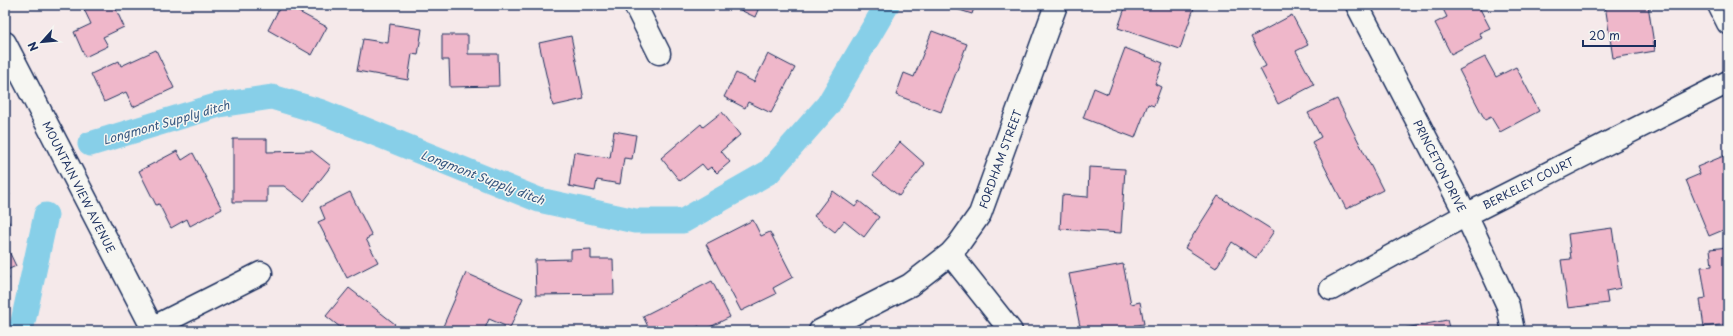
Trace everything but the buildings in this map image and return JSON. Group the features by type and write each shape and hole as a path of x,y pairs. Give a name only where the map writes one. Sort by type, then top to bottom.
{"street":[{"path":"635,5 659,53"},
{"name":"FORDHAM STREET","path":"820,331 910,285 950,254 958,245 980,214 1056,5"},
{"name":"PRINCETON DRIVE","path":"1357,5 1466,215 1508,306 1513,331"},
{"path":"1719,5 1728,23"},
{"name":"MOUNTAIN VIEW AVENUE","path":"5,44 153,329"},
{"name":"BERKELEY COURT","path":"1331,289 1466,215 1728,82"},
{"path":"950,254 1011,331"},
{"path":"153,329 261,273"}],"waterway":[{"name":"Longmont Supply ditch","path":"90,144 219,105 272,97 322,112 539,200 635,221 683,221 769,172 828,105 887,5"},
{"name":"Longmont Supply ditch","path":"21,331 46,215"}]}
